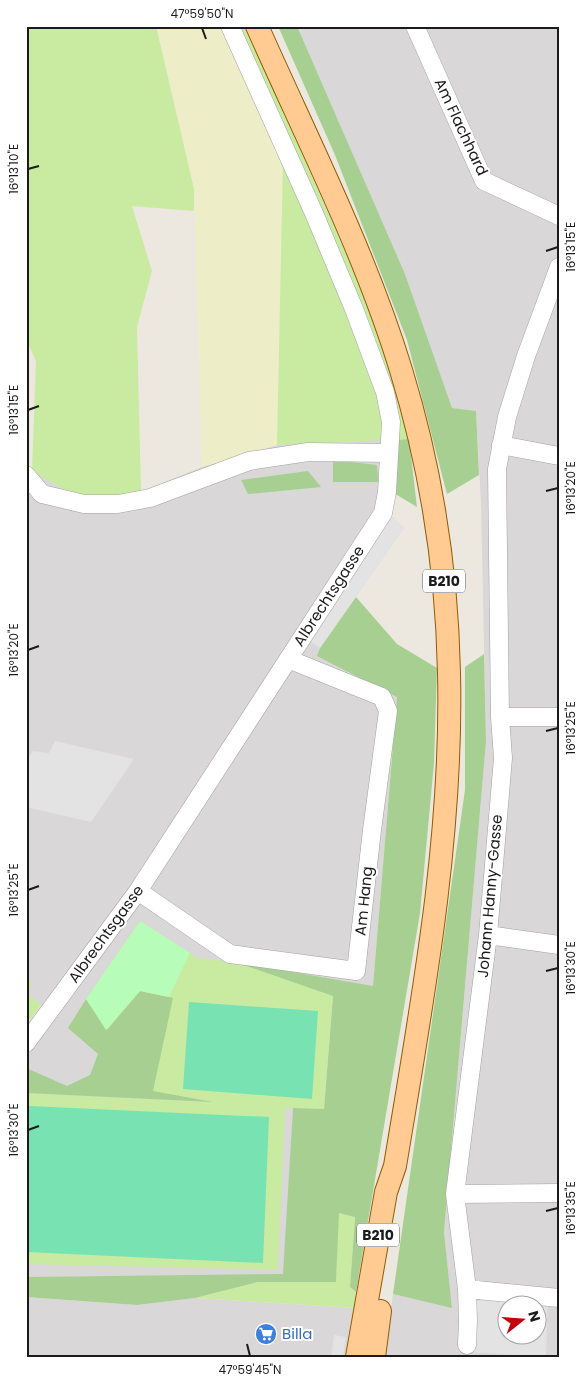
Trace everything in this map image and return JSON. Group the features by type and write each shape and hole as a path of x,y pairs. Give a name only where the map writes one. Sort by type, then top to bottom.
{"main road":[{"name":"B210","path":"257,26 351,235 400,368 415,420 437,524 447,621 450,719 448,770 443,837 432,928 395,1166 386,1192 357,1357"},
{"name":"B210","path":"374,1357 396,1196 395,1166"}],"street":[{"name":"Albrechtsgasse","path":"26,1043 138,891 383,513 387,492 392,422 385,392 354,308 313,211 230,26"},
{"name":"Am Flachhard","path":"415,26 484,181 559,216"},
{"path":"559,267 526,356 507,417 501,445 559,456"},
{"name":"Johann Hanny-Gasse","path":"467,1345 467,1288 455,1194 488,935 502,758 497,469 501,445"},
{"path":"26,475 42,494 84,504 118,504 150,498 249,461 308,452 389,453"},
{"name":"Am Hang","path":"138,891 230,954 356,971 388,711 382,697 288,659"},
{"path":"500,717 559,716"},
{"path":"488,935 559,945"},
{"path":"455,1194 559,1194"},
{"path":"467,1288 559,1298"}],"shaded area":[{"path":"297,26 559,26 559,1357 384,1357 393,1294 452,1307 444,1232 486,741 481,503 476,411 452,408 405,274"},
{"path":"385,433 390,515 404,528 320,648 397,696 373,986 240,963 333,995 293,1108 284,1275 26,1277 26,1026 41,1006 27,993 28,979 26,979 26,518 32,471 123,499 202,467 277,445"},
{"path":"390,515 404,528 320,648 306,638"},
{"path":"55,741 134,759 91,822 26,807 26,761 33,751 49,753"},
{"path":"467,1289 538,1296 498,1296 498,1346 546,1346 546,1357 467,1352"},
{"path":"26,1297 137,1305 195,1298 358,1308 351,1357 26,1357"},
{"path":"334,1335 346,1337 343,1357 331,1357"}],"green space":[{"path":"26,26 156,26 194,189 194,211 132,206 152,271 137,327 141,492 123,499 76,496 32,471 36,361 26,339"},
{"path":"156,26 220,26 283,160 277,445 202,467 194,189"},
{"path":"220,26 246,26 369,306 400,402 409,439 277,445 283,160"},
{"path":"278,26 297,26 405,274 452,408 476,411 479,475 447,494 407,340 335,155"},
{"path":"409,439 417,507 392,492 395,440"},
{"path":"333,460 377,465 378,482 333,482"},
{"path":"308,471 321,487 248,494 241,480"},
{"path":"356,597 397,644 437,668 434,763 420,913 356,1292 350,1287 355,1217 339,1213 336,1282 258,1282 195,1298 137,1305 26,1297 26,1277 283,1274 293,1108 324,1109 333,996 235,962 373,986 397,697 317,656 320,648"},
{"path":"484,654 486,741 444,1232 452,1308 393,1294 465,790 465,667"},
{"path":"140,921 198,958 235,962 333,995 324,1109 285,1108 278,1270 26,1264 26,1093 208,1102 153,1091 86,999"},
{"path":"140,921 190,953 169,997 140,991 106,1030 86,999"},
{"path":"26,979 33,983 27,993 41,1005 31,1019 26,1018"},
{"path":"140,991 173,998 153,1091 213,1102 26,1093 26,1068 67,1086 90,1075 98,1054 68,1028 86,999 107,1030"},
{"path":"189,1002 318,1011 312,1099 183,1089"},
{"path":"29,1106 269,1117 263,1263 26,1252 26,1163"},
{"path":"338,1213 355,1216 350,1287 356,1292 358,1308 195,1298 258,1282 336,1281"}],"place":[{"name":"Billa","path":"266,1334"}]}
